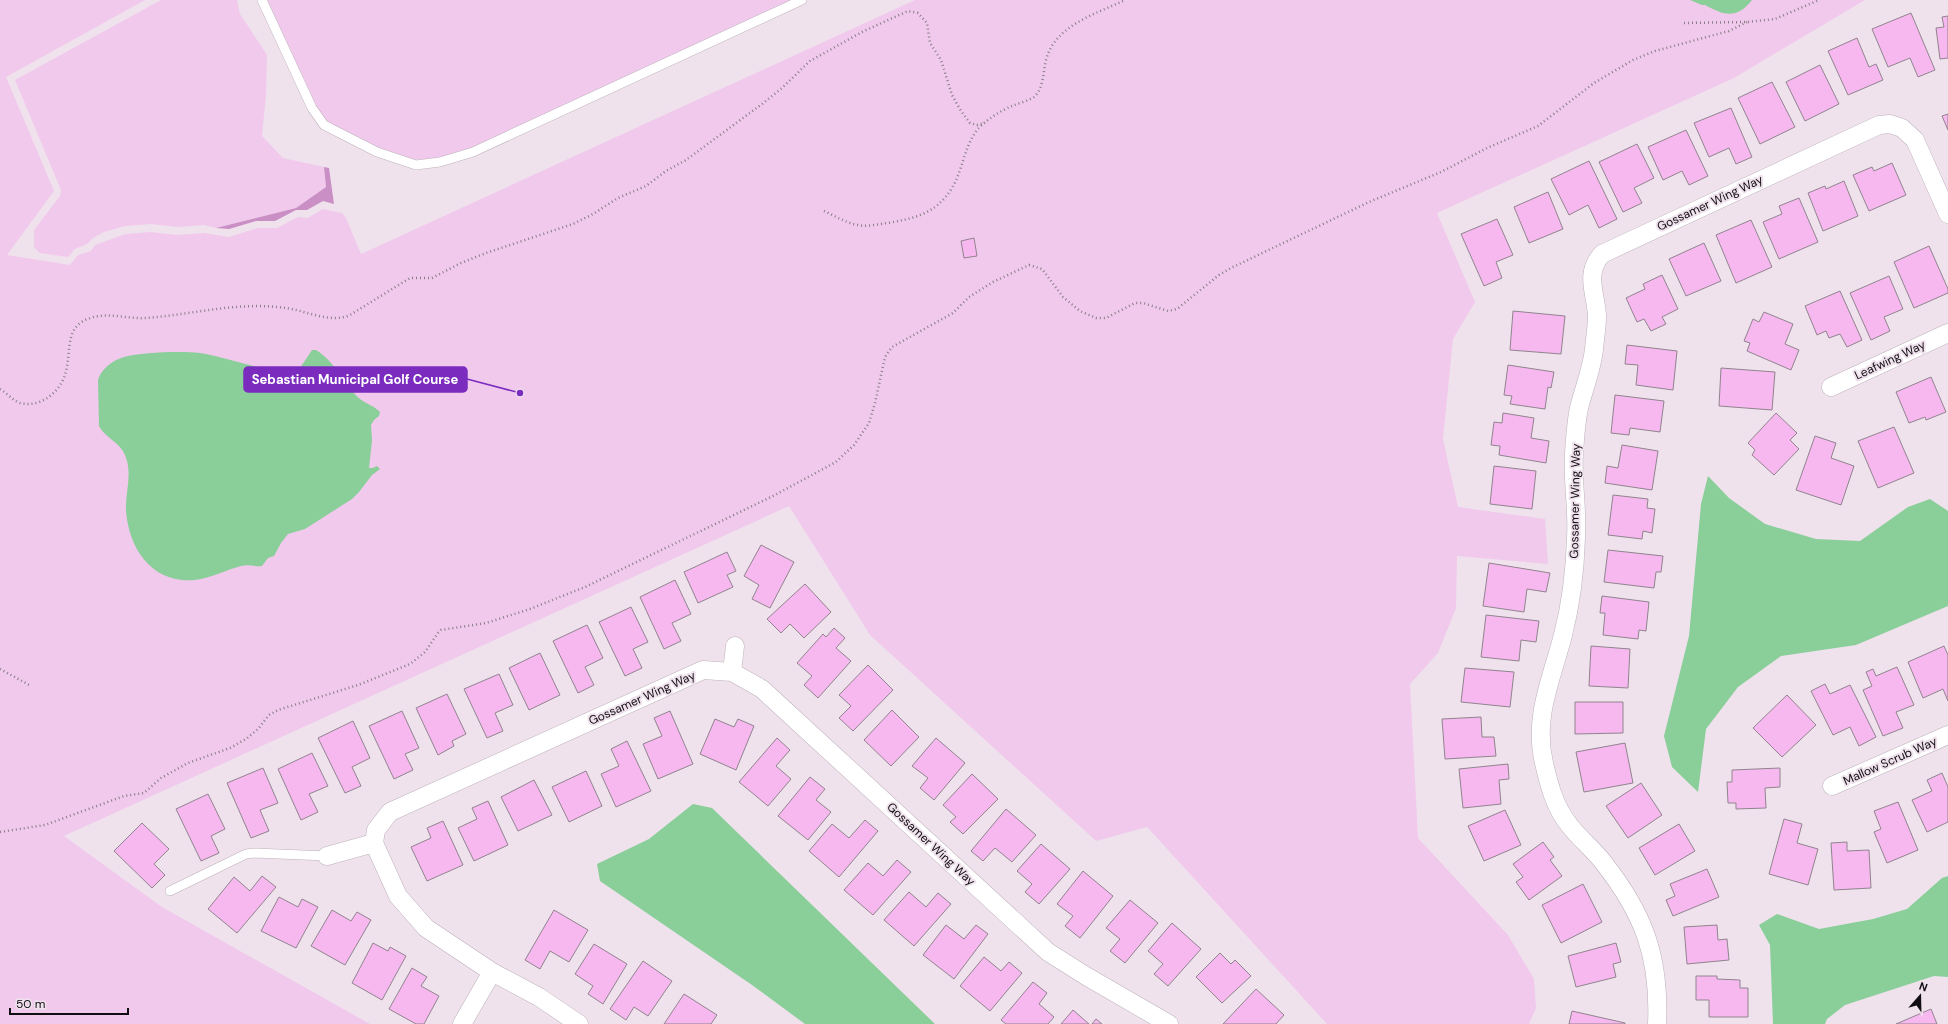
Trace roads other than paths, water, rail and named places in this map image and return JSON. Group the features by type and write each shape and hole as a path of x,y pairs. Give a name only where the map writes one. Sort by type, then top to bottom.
{"street":[{"name":"Gossamer Wing Way","path":"1657,1024 1658,993 1650,945 1634,906 1603,862 1568,825 1553,798 1543,760 1540,731 1543,705 1550,675 1563,635 1571,593 1576,537 1574,454 1579,410 1594,351 1597,316 1592,278 1595,262 1602,254 1879,126 1890,124 1902,128 1915,140 1948,214"},
{"name":"Leafwing Way","path":"1831,387 1948,333"},
{"path":"732,672 735,646"},
{"name":"Gossamer Wing Way","path":"374,843 376,830 390,812 703,670 732,672 762,689 1048,952 1169,1024"},
{"name":"Mallow Scrub Way","path":"1832,786 1948,735"},
{"path":"326,856 374,843 398,896 426,928 492,972 539,997 579,1024"},
{"path":"462,1024 492,972"}],"lane":[{"path":"262,0 312,108 324,125 377,152 416,165 440,162 473,152 802,0"},
{"path":"170,891 246,854 255,853 326,856"}],"place":[{"name":"Sebastian Municipal Golf Course","path":"520,393"}]}
